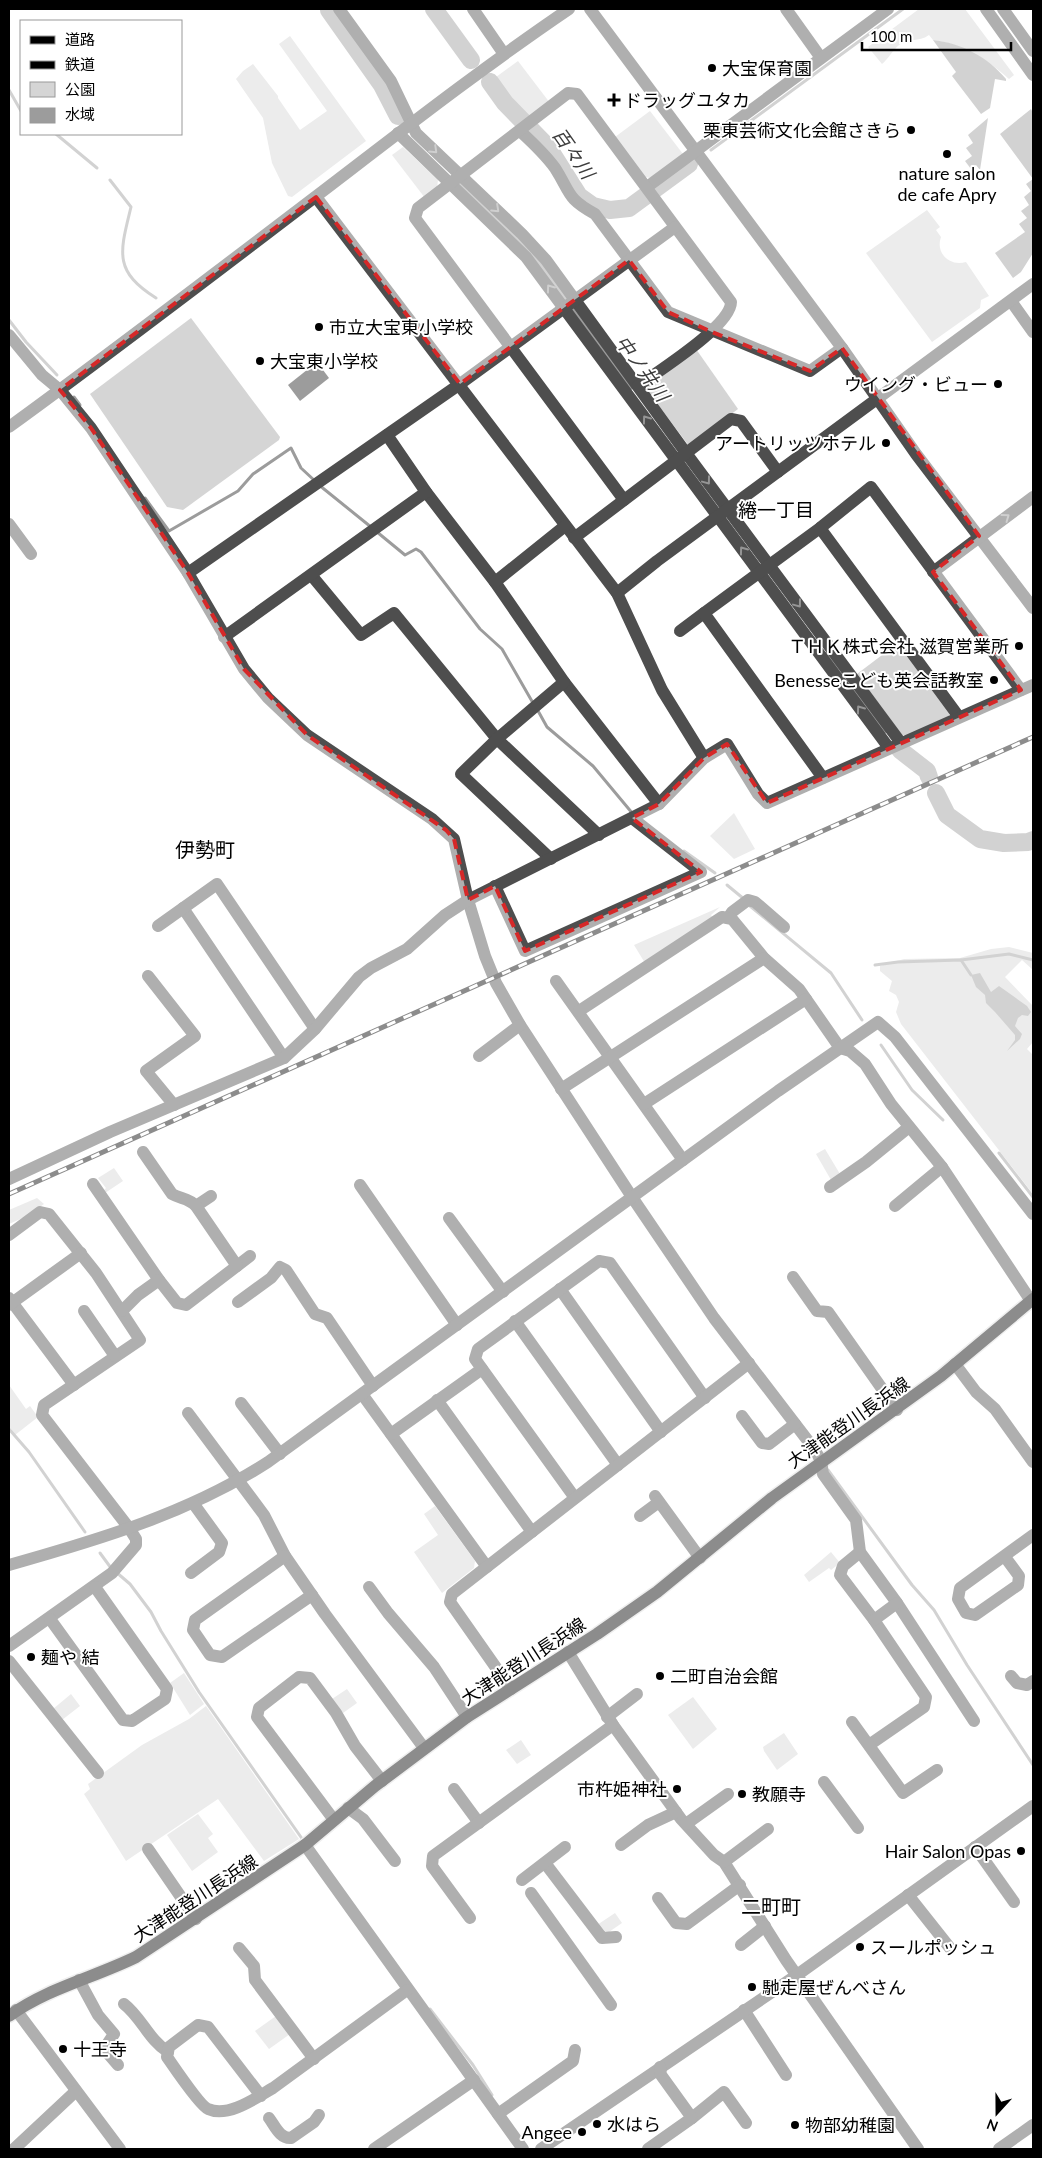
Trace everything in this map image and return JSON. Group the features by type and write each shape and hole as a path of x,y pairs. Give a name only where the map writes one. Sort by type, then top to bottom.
{"main road":[{"name":"大津能登川長浜線","path":"12,2013 50,1991 136,1957 305,1845 382,1780 467,1717 638,1606 821,1461 897,1410 1032,1300"}],"street":[{"path":"339,9 391,81 416,133 528,240 546,260 638,386 681,457"},
{"path":"473,9 504,54"},
{"path":"9,427 316,196 411,122 569,9"},
{"path":"590,9 694,152 842,348 916,454 1033,608"},
{"path":"786,9 822,58"},
{"path":"650,191 694,152 888,9"},
{"path":"986,9 1033,75"},
{"path":"1003,9 1033,51"},
{"path":"624,500 415,218 418,208 525,128 568,93 577,94 731,302 731,308 712,332 638,386"},
{"path":"525,128 550,162 569,196 578,205 594,214 668,312 712,332 810,371 842,348"},
{"path":"398,133 526,256 764,568 901,743"},
{"path":"316,196 617,593 662,690 704,758"},
{"path":"188,573 460,384 675,226"},
{"path":"617,593 1033,284"},
{"path":"1010,301 1033,332"},
{"path":"9,335 42,375 60,390 91,428 188,573 244,669 268,698 307,735 432,819 454,839 468,900 494,977 520,1025 632,1197 714,1318 821,1461 823,1474 856,1520 860,1552 898,1603 974,1721"},
{"path":"574,538 731,419 741,421 778,472"},
{"path":"387,435 426,492 495,582 564,682 658,804"},
{"path":"680,631 871,488 1021,690"},
{"path":"224,637 312,576 426,492"},
{"path":"933,572 1033,497"},
{"path":"9,524 31,554"},
{"path":"495,582 565,526"},
{"path":"820,528 959,717"},
{"path":"764,568 889,748"},
{"path":"312,576 361,635 394,613 497,739 599,836"},
{"path":"704,613 823,778"},
{"path":"551,859 461,774 497,739 564,682"},
{"path":"9,1179 284,1058 315,1029 360,977 371,968 407,949 445,915 468,900 599,836 658,804 704,758 728,744 758,794 767,803 1033,685"},
{"path":"495,886 525,951 702,872 632,818"},
{"path":"158,926 217,884 315,1029"},
{"path":"728,918 746,901 755,902 784,927"},
{"path":"183,908 284,1058"},
{"path":"579,1011 722,917 732,919 764,958 799,990 840,1048 850,1051 865,1064 909,1127 942,1168 1032,1300"},
{"path":"561,1089 764,958"},
{"path":"148,976 196,1036 146,1070 174,1105"},
{"path":"556,981 612,1057 682,1160"},
{"path":"644,1104 806,999"},
{"path":"9,1565 83,1544 129,1528 239,1481 280,1454 682,1160 878,1022 895,1037 914,1060 1033,1214"},
{"path":"479,1056 520,1025"},
{"path":"830,1187 866,1162 909,1127"},
{"path":"144,1152 172,1194 190,1200 196,1206 237,1266"},
{"path":"895,1206 942,1168"},
{"path":"92,1184 177,1303 186,1305 250,1256"},
{"path":"360,1185 457,1325"},
{"path":"196,1206 211,1196"},
{"path":"9,1235 40,1212 49,1214 81,1253 140,1340 44,1405 42,1416 129,1528 136,1539 136,1545 114,1571 9,1646"},
{"path":"450,1218 503,1292"},
{"path":"74,1385 10,1302 81,1253"},
{"path":"575,1498 475,1359 478,1349 599,1261 610,1263 705,1398"},
{"path":"238,1302 271,1278 280,1267 286,1270 315,1314 327,1318 391,1434 487,1566"},
{"path":"793,1278 817,1311 828,1312 897,1410"},
{"path":"122,1311 159,1280"},
{"path":"560,1289 661,1432"},
{"path":"84,1311 114,1356"},
{"path":"515,1321 618,1464"},
{"path":"511,1689 450,1602 452,1594 749,1363"},
{"path":"955,1364 976,1392 995,1409 1033,1462"},
{"path":"391,1434 482,1368"},
{"path":"437,1400 532,1532"},
{"path":"241,1403 280,1454"},
{"path":"188,1413 264,1515 285,1556 312,1595 424,1748"},
{"path":"742,1416 762,1443 769,1444 795,1424"},
{"path":"640,1516 657,1499 700,1558"},
{"path":"191,1573 219,1552 222,1543 193,1502"},
{"path":"1005,1557 1019,1576 1018,1585 976,1615 966,1614 958,1599 960,1588 1033,1535"},
{"path":"860,1552 843,1566 840,1575 874,1620 926,1697 924,1706 869,1745"},
{"path":"285,1556 195,1620 193,1630 210,1655 222,1657 312,1595"},
{"path":"50,1618 123,1720 132,1721 165,1699 167,1689 95,1586"},
{"path":"369,1587 388,1613 434,1666 467,1717"},
{"path":"874,1620 898,1603"},
{"path":"568,1652 610,1721 676,1812 719,1858 740,1885 797,1975 918,2149"},
{"path":"9,1661 98,1773"},
{"path":"1011,1676 1017,1683 1027,1686 1033,1681"},
{"path":"334,1820 310,1791 257,1717 259,1708 298,1677 310,1678 336,1713 356,1746 382,1780"},
{"path":"470,1918 432,1866 432,1856 479,1823 610,1721 637,1694"},
{"path":"852,1722 903,1793 937,1770"},
{"path":"824,1782 858,1828"},
{"path":"454,1789 479,1823"},
{"path":"686,1824 728,1794"},
{"path":"541,2149 797,1975 1033,1806"},
{"path":"348,1808 362,1819 395,1860"},
{"path":"621,1845 648,1826 676,1812"},
{"path":"719,1858 768,1829"},
{"path":"305,1845 522,2149"},
{"path":"522,1880 566,1847"},
{"path":"975,1848 1014,1902"},
{"path":"148,1849 196,1919"},
{"path":"545,1863 602,1938 616,1937"},
{"path":"658,1898 676,1923 687,1924 740,1885"},
{"path":"532,1893 612,2005"},
{"path":"908,1895 950,1948"},
{"path":"741,1945 766,1926"},
{"path":"240,1948 254,1966 255,1980 314,2059"},
{"path":"79,1980 98,2015 114,2034 106,2046 106,2051 118,2065"},
{"path":"260,2096 208,2026 198,2025 168,2047 167,2057 206,2109 218,2112 238,2107 260,2096 408,1990"},
{"path":"124,2004 131,2010 158,2046 168,2052"},
{"path":"744,2010 786,2075"},
{"path":"12,2013 76,2090 120,2149"},
{"path":"498,2114 572,2061 575,2050"},
{"path":"660,2067 661,2075 692,2118"},
{"path":"374,2149 474,2080"},
{"path":"14,2149 76,2090"},
{"path":"648,2149 692,2118 724,2092 746,2123"},
{"path":"269,2118 283,2136 291,2138 314,2122 319,2115"},
{"path":"999,2149 1031,2132"}],"highlighted area":[{"path":"316,197 460,384 629,260 668,312 712,332 810,371 842,348 979,536 933,572 1021,690 767,803 727,744 704,758 659,804 632,818 701,872 525,951 495,886 468,900 454,839 446,830 307,735 244,669 188,573 91,428 60,390"}],"green space":[{"path":"919,9 965,9 1014,75 1009,79 992,65 974,54 954,45 933,40 929,35 903,43 882,64 868,47"},
{"path":"290,36 366,141 292,197 288,196 272,163 263,118 236,79 253,64 278,96 300,130 327,111 279,44"},
{"path":"518,61 550,103 530,118 511,98 496,77"},
{"path":"650,111 683,154 650,178 645,177 615,137"},
{"path":"403,147 438,180 437,188 425,198 392,155"},
{"path":"927,210 940,227 936,230 941,237 940,248 942,253 949,261 966,262 989,296 981,300 980,308 932,342 866,253"},
{"path":"191,318 280,437 279,440 183,510 167,507 90,394"},
{"path":"696,349 738,409 689,446 645,387"},
{"path":"898,643 950,713 949,718 907,736 902,735 857,674"},
{"path":"734,813 755,849 734,859 710,836"},
{"path":"720,907 711,915 713,918 645,963 634,945"},
{"path":"1009,947 1033,953 1033,970 1022,960 1005,977 1033,1006 1033,1042 1027,1049 1033,1055 1033,1194 901,1024 896,1012 899,1002 896,995 889,991 892,981 880,971 880,966 904,959 960,958 991,949"},
{"path":"825,1149 840,1174 831,1180 816,1154"},
{"path":"114,1168 123,1181 105,1193 103,1191 106,1188 98,1178"},
{"path":"37,1198 44,1204 27,1216 9,1224 9,1210"},
{"path":"9,1385 26,1409 30,1406 38,1417 15,1435 9,1426"},
{"path":"435,1506 475,1561 474,1568 442,1593 414,1552 438,1535 424,1514"},
{"path":"831,1552 840,1563 809,1582 804,1575"},
{"path":"184,1673 204,1704 190,1715 170,1683"},
{"path":"347,1689 357,1703 343,1713 332,1699"},
{"path":"71,1694 80,1706 62,1720 53,1709"},
{"path":"693,1697 717,1729 693,1749 668,1715"},
{"path":"206,1706 299,1839 264,1861 218,1799 126,1861 84,1794 90,1789 88,1784 142,1745 189,1719"},
{"path":"784,1733 798,1754 777,1770 763,1747"},
{"path":"521,1740 531,1755 517,1764 506,1750"},
{"path":"198,1814 213,1834 208,1838 218,1852 192,1871 167,1835"},
{"path":"615,1913 622,1923 609,1932 603,1931 597,1925"},
{"path":"276,2016 290,2034 269,2049 255,2031"}],"water":[{"path":"933,40 954,44 973,52 991,64 1006,79 1006,81 995,79 990,108 981,114 952,76 956,72"},
{"path":"1031,109 1033,113 1033,179 1000,134"},
{"path":"988,118 980,170 976,165 971,169 965,161 972,156 966,148 973,143 968,135"},
{"path":"1033,179 1033,253 1021,272 1013,278 995,253 1025,232 1019,224 1027,218 1021,211 1029,205 1024,197 1031,191 1026,184"},
{"path":"317,362 329,378 300,401 288,385"},
{"path":"980,973 991,992 999,986 1027,1006 1031,1012 1028,1016 1022,1015 1018,1018 1015,1026 1022,1034 1020,1039 1007,1051 1015,1040 1015,1035 986,1003 985,995 976,987 971,975"}],"waterway":[{"name":"百々川","path":"434,9 471,60"},
{"name":"百々川","path":"711,150 903,9"},
{"name":"中ノ井川","path":"329,10 382,85 398,116"},
{"name":"百々川","path":"490,82 505,103 548,147 579,196 593,206 610,210 629,208 689,164"},
{"path":"9,90 20,109"},
{"path":"57,135 97,168"},
{"path":"110,180 131,207 123,248 123,259 126,269 132,279 156,298"},
{"name":"中ノ井川","path":"464,188 532,253 564,297"},
{"name":"中ノ井川","path":"575,312 627,382"},
{"path":"9,320 26,342 57,375"},
{"path":"74,397 80,405"},
{"path":"145,498 169,531 238,491 253,474 291,448 301,468 315,481"},
{"path":"319,485 371,527"},
{"path":"377,532 405,555 416,549 421,552 480,629 502,649 533,703"},
{"name":"中ノ井川","path":"831,659 880,726"},
{"path":"537,709 547,727 593,766 633,814"},
{"name":"中ノ井川","path":"900,750 927,771 929,777"},
{"name":"中ノ井川","path":"936,793 947,815 980,839 1004,843 1033,840"},
{"path":"684,851 715,873"},
{"path":"727,885 744,899"},
{"path":"750,906 831,973 862,1020"},
{"path":"961,960 1009,954 1033,960"},
{"path":"875,965 898,962 961,960 971,975"},
{"path":"881,1045 912,1090 943,1120"},
{"path":"999,1153 1033,1197"},
{"path":"9,1429 29,1452 85,1532"},
{"path":"828,1470 912,1585 934,1610 967,1665 1033,1765"},
{"path":"100,1553 111,1568"},
{"path":"116,1572 130,1584 151,1612 199,1692 303,1840"},
{"path":"430,2009 473,2065 492,2095"}],"railway":[{"path":"9,1194 1033,737"}],"place":[{"name":"大宝保育園","path":"712,68"},
{"name":"ドラッグユタカ","path":"614,100"},
{"name":"栗東芸術文化会館さきら","path":"911,130"},
{"name":"nature salon de cafe Apry","path":"947,154"},
{"name":"市立大宝東小学校","path":"319,327"},
{"name":"大宝東小学校","path":"260,361"},
{"name":"ウイング・ビュー","path":"998,384"},
{"name":"アートリッツホテル","path":"886,443"},
{"name":"ＴＨＫ株式会社 滋賀営業所","path":"1019,646"},
{"name":"Benesseこども英会話教室","path":"994,680"},
{"name":"麺や 結","path":"31,1657"},
{"name":"二町自治会館","path":"660,1676"},
{"name":"市杵姫神社","path":"677,1789"},
{"name":"教願寺","path":"742,1794"},
{"name":"Hair Salon Opas","path":"1021,1851"},
{"name":"スールポッシュ","path":"860,1947"},
{"name":"馳走屋ぜんべさん","path":"752,1987"},
{"name":"十王寺","path":"63,2049"},
{"name":"水はら","path":"597,2124"},
{"name":"物部幼稚園","path":"795,2125"},
{"name":"Angee","path":"582,2132"}],"district":[{"name":"綣一丁目","path":"776,509"},
{"name":"伊勢町","path":"205,849"},
{"name":"二町町","path":"771,1906"}]}
